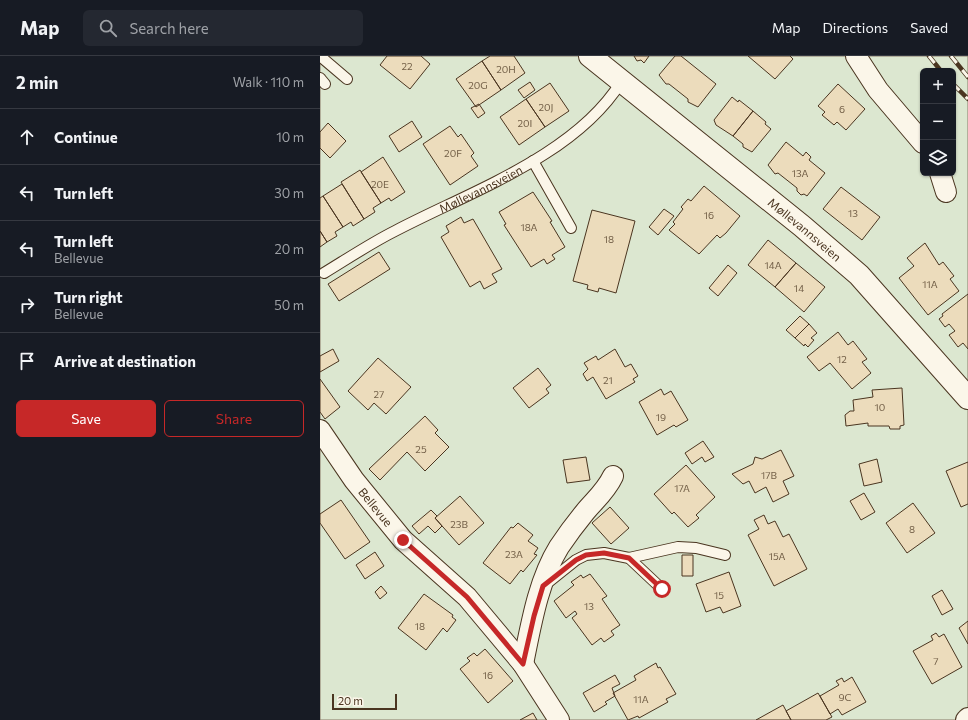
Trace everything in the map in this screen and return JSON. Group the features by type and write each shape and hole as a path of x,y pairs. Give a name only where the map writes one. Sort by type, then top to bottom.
{"main road":[{"name":"Møllevannsveien","path":"590,56 802,226 859,275 968,398"}],"street":[{"path":"856,56 878,90 920,140"},
{"path":"941,176 946,192"},
{"name":"Bellevue","path":"320,430 354,480 403,540 467,597 523,664 559,720"},
{"path":"523,664 534,616 549,566 559,547 585,512 607,488 613,476"}],"lane":[{"path":"320,56 347,79"},
{"name":"Møllevannsveien","path":"324,272 395,231 455,202 533,161 589,122 614,94 621,82"},
{"path":"533,161 571,228"},
{"path":"543,586 576,560 586,555 604,553 629,558 678,547 696,548 725,555"},
{"path":"629,558 662,589"}],"green space":[{"path":"320,56 968,56 968,720 320,720"}],"building":[{"path":"387,56 421,56 430,64 410,89 380,65"},
{"path":"490,56 514,56 525,73 501,90 482,61"},
{"path":"634,56 649,56 644,63 641,60 637,61"},
{"path":"675,56 681,56 716,84 698,107 688,102 688,99 669,84 666,84 659,75"},
{"path":"748,56 790,56 793,59 775,79"},
{"path":"482,61 501,90 476,107 456,79"},
{"path":"530,82 535,90 524,98 518,90"},
{"path":"550,83 569,111 545,127 526,99"},
{"path":"838,84 865,109 846,130 837,122 834,125 822,115 825,112 818,106"},
{"path":"732,97 738,102 739,100 753,111 733,136 716,125 714,120"},
{"path":"526,99 545,127 519,145 500,117"},
{"path":"479,104 485,113 478,118 471,108"},
{"path":"753,111 766,122 765,124 771,129 752,152 743,147 743,144 733,136"},
{"path":"412,121 422,137 399,152 389,136"},
{"path":"328,123 346,141 330,158 320,148 320,132"},
{"path":"450,126 458,137 461,134 474,153 471,156 478,166 450,185 423,144"},
{"path":"786,142 803,156 806,152 811,157 809,160 825,173 807,196 804,194 801,195 797,191 797,188 778,173 775,174 768,165"},
{"path":"383,157 405,192 391,201 389,198 381,203 361,172"},
{"path":"360,170 381,203 373,208 375,212 364,219 341,182"},
{"path":"342,184 364,219 353,226 351,222 343,227 323,196"},
{"path":"704,186 740,216 726,233 720,238 717,235 699,254 669,230 675,224 673,222 683,209 681,207 688,199 691,201"},
{"path":"841,187 880,217 862,240 823,209"},
{"path":"533,192 552,221 550,222 565,247 552,255 555,259 547,264 544,259 531,267 504,225 506,224 499,212"},
{"path":"323,196 343,227 335,232 337,236 327,242 320,231 320,198"},
{"path":"664,209 674,216 658,235 649,227"},
{"path":"592,210 635,221 616,293 599,288 598,292 587,289 588,285 573,281"},
{"path":"461,217 464,223 473,219 502,269 492,274 497,282 484,289 480,281 470,287 441,237 449,232 446,226"},
{"path":"320,231 327,242 320,247"},
{"path":"768,240 796,263 775,287 748,265"},
{"path":"925,243 939,265 943,262 954,276 950,279 959,291 928,315 899,278 914,266 907,258"},
{"path":"379,252 390,269 339,301 328,284"},
{"path":"796,263 825,287 804,312 775,287"},
{"path":"728,265 737,273 718,296 709,288"},
{"path":"968,294 968,349 963,343 958,347 949,335 955,331 949,324 945,327 939,319 943,316 942,314"},
{"path":"800,316 809,324 795,338 786,330"},
{"path":"809,324 817,333 811,338 814,340 808,347 805,344 804,346 795,338"},
{"path":"838,332 848,345 853,341 867,359 862,362 871,373 852,389 830,363 819,371 807,357"},
{"path":"333,349 339,361 320,372 320,356"},
{"path":"615,349 625,367 631,364 638,376 633,379 635,382 606,399 593,377 587,381 583,374 588,369 584,363 596,356 598,360"},
{"path":"378,358 411,387 386,414 374,403 368,410 348,391"},
{"path":"538,368 551,385 546,389 549,393 529,408 513,388"},
{"path":"320,379 340,407 325,419 320,412"},
{"path":"902,388 904,425 900,426 900,429 890,429 889,426 868,426 868,423 846,426 845,415 850,411 854,411 853,400 873,397 872,390"},
{"path":"661,389 664,395 671,391 688,420 676,427 674,425 657,435 639,402"},
{"path":"425,416 438,430 435,433 449,447 425,471 407,452 380,480 369,469"},
{"path":"703,441 714,457 705,462 702,457 692,464 685,453"},
{"path":"781,450 794,476 783,481 789,494 773,502 766,487 755,493 749,481 743,484 732,474 753,464 755,457 762,459"},
{"path":"586,457 590,480 567,483 563,460"},
{"path":"877,459 882,482 864,486 859,464"},
{"path":"968,462 968,504 961,507 946,471"},
{"path":"686,465 715,497 696,515 699,518 688,527 674,512 672,514 654,494"},
{"path":"864,493 875,512 861,520 850,501"},
{"path":"460,496 484,523 459,545 435,518"},
{"path":"341,500 370,542 345,559 320,523 320,514"},
{"path":"913,503 935,533 907,553 886,523"},
{"path":"610,507 629,528 611,544 592,523"},
{"path":"431,510 437,516 435,518 442,526 435,533 428,526 419,534 412,526"},
{"path":"764,515 768,524 775,521 783,537 789,534 807,569 774,586 748,535 759,529 754,520"},
{"path":"518,523 533,535 528,541 538,548 534,554 537,555 523,572 521,570 510,584 483,563 511,527 513,528"},
{"path":"375,552 384,566 365,579 356,565"},
{"path":"682,555 693,555 693,576 682,576"},
{"path":"729,572 741,606 723,613 720,607 706,612 696,584"},
{"path":"590,574 607,596 602,599 620,625 611,631 614,635 604,642 601,638 592,645 572,618 577,614 575,611 566,618 554,601 574,585 571,582 581,575 583,578"},
{"path":"381,586 387,593 380,599 375,592"},
{"path":"942,590 953,609 942,615 932,596"},
{"path":"424,594 453,615 452,617 456,620 447,632 443,628 426,650 398,628"},
{"path":"968,621 968,644 959,628"},
{"path":"936,633 939,637 944,634 962,667 932,684 913,651 933,640 931,636"},
{"path":"485,649 513,681 488,703 460,669 470,661 467,658 474,653 477,656"},
{"path":"656,663 676,694 666,699 668,702 639,718 638,716 628,720 613,693 636,680 634,676"},
{"path":"615,675 620,684 612,688 615,696 605,702 607,704 594,712 583,693"},
{"path":"852,677 866,702 842,715 838,709 830,714 820,696 839,685 836,681 842,678 844,682"},
{"path":"818,693 832,717 826,720 791,720 786,711"},
{"path":"783,705 791,720 756,720"},
{"path":"533,713 537,720 520,720"}],"railway":[{"path":"929,56 939,68"},
{"path":"951,56 968,77"},
{"path":"956,87 968,99"}],"route":[{"path":"403,540 422,559 467,597 523,664 527,642 543,586 576,560 586,555 604,553 629,558 640,570 662,589"}]}
